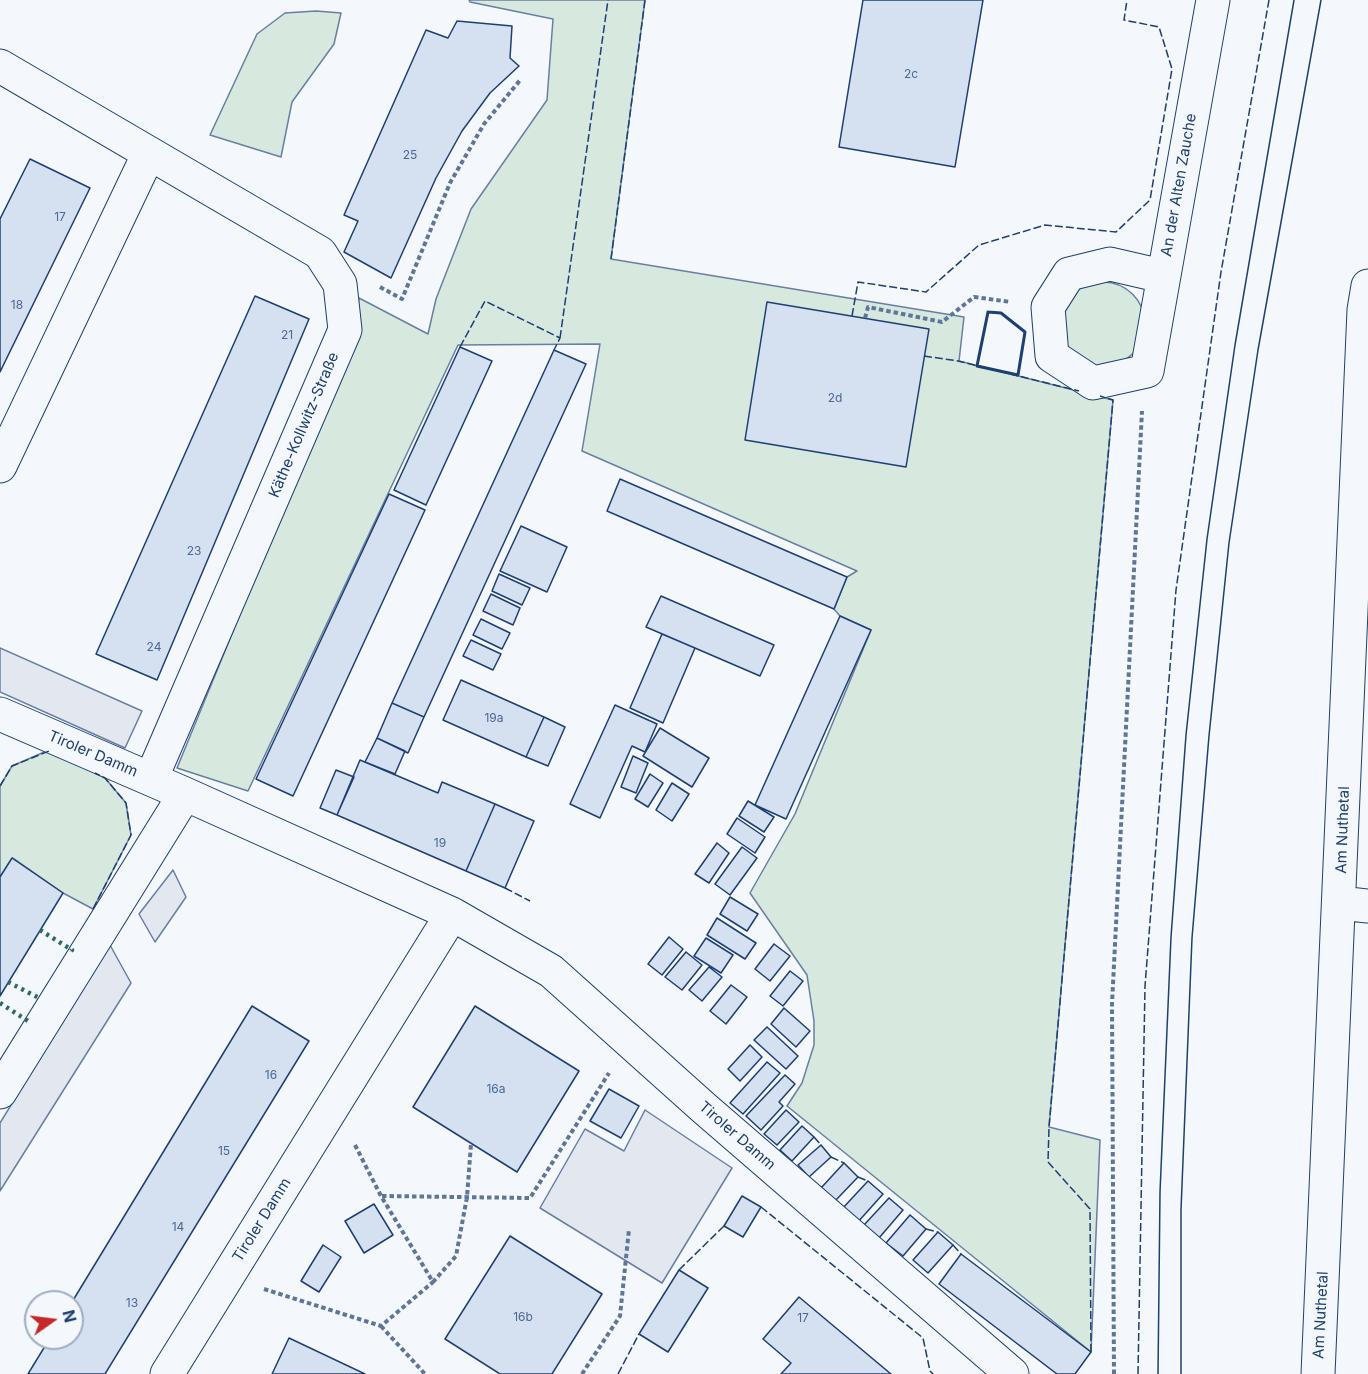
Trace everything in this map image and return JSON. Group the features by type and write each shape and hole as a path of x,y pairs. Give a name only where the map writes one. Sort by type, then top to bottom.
{"street":[{"name":"An der Alten Zauche","path":"1147,371 1162,276 1213,0"},
{"name":"Käthe-Kollwitz-Straße","path":"0,66 320,253 340,284 345,330 151,779"},
{"path":"0,466 149,153"},
{"path":"1147,371 1093,383 1052,356 1048,308 1069,274 1110,264 1162,276"},
{"name":"Am Nuthetal","path":"1318,1374 1354,905 1364,310 1368,286"},
{"name":"Tiroler Damm","path":"3,721 151,779 452,914 552,971 1012,1374"},
{"path":"0,1092 185,794"},
{"name":"Tiroler Damm","path":"166,1374 452,914"}],"path":[{"path":"371,282 402,299 450,183 484,124 522,79"},
{"path":"865,318 868,307 942,322 974,297 1048,308"},
{"path":"1114,1374 1112,1004 1142,410 1147,371"},
{"path":"381,1196 530,1198 629,1040"},
{"path":"334,1104 381,1196 433,1282"},
{"path":"381,1326 433,1282 456,1256 467,1197 471,1144"},
{"path":"582,1374 620,1316 629,1229"},
{"path":"227,1277 381,1326 424,1374"}],"shaded area":[{"path":"469,0 645,0 611,259 964,317 959,361 1113,400 1049,1127 1100,1140 1091,1352 787,1106 802,1083 814,1045 814,1021 807,975 750,893 795,814 871,630 840,616 834,609 847,577 857,571 582,451 600,344 458,345 248,791 177,768 353,339 359,298 428,334 436,299 471,209 547,100 553,19"},
{"path":"316,11 341,13 334,44 292,102 281,157 210,135 257,34 285,13"},
{"path":"1103,282 1119,285 1133,294 1142,308 1145,324 1142,340 1133,354 1119,363 1103,366 1087,363 1073,354 1064,340 1061,324 1064,308 1073,294 1087,285"},
{"path":"0,648 142,711 125,748 0,692"},
{"path":"49,750 105,778 126,803 131,835 93,909 63,893 13,858 0,877 0,786 12,766"},
{"path":"173,870 186,897 155,942 139,914"},
{"path":"110,945 131,983 0,1191 0,1123"},
{"path":"645,1110 732,1168 662,1283 540,1208 585,1129 624,1151"}],"building":[{"path":"863,0 983,0 955,167 839,147"},
{"path":"457,21 512,26 510,58 519,66 490,93 462,131 436,178 391,278 344,252 358,221 344,215 426,30 448,38"},
{"path":"30,159 90,188 0,372 0,219"},
{"path":"255,296 309,319 157,680 96,654"},
{"path":"767,302 929,329 906,467 745,440"},
{"path":"460,347 492,361 426,505 394,490"},
{"path":"554,350 586,364 424,717 392,703"},
{"path":"620,479 847,577 834,609 607,511"},
{"path":"389,494 425,510 293,796 256,779"},
{"path":"521,526 567,547 547,592 500,571"},
{"path":"499,574 530,588 522,605 492,591"},
{"path":"491,594 520,608 513,625 483,611"},
{"path":"661,596 774,645 760,676 646,627"},
{"path":"840,616 871,630 786,819 755,805"},
{"path":"481,619 510,633 502,649 473,635"},
{"path":"662,634 695,648 663,723 630,708"},
{"path":"471,640 501,654 493,670 463,656"},
{"path":"461,680 544,717 526,757 443,720"},
{"path":"392,703 424,717 408,753 377,738"},
{"path":"615,705 657,724 645,752 632,746 600,818 570,804"},
{"path":"544,717 565,727 548,766 526,757"},
{"path":"660,728 709,758 692,787 643,756"},
{"path":"377,738 405,751 395,774 365,762"},
{"path":"633,756 648,763 636,793 621,787"},
{"path":"360,760 438,793 442,782 495,804 466,871 337,815"},
{"path":"336,770 354,777 337,815 320,808"},
{"path":"650,774 663,783 648,807 635,799"},
{"path":"672,783 689,794 672,821 656,810"},
{"path":"748,801 774,817 764,832 739,816"},
{"path":"495,804 534,821 505,888 466,871"},
{"path":"737,818 765,837 755,853 727,834"},
{"path":"717,843 729,853 709,883 695,874"},
{"path":"742,847 757,858 730,895 715,884"},
{"path":"12,858 63,893 0,996 0,877"},
{"path":"730,897 758,914 747,931 720,914"},
{"path":"717,918 756,943 745,959 707,935"},
{"path":"669,937 683,949 662,975 648,964"},
{"path":"706,938 733,955 721,973 694,956"},
{"path":"774,944 790,956 770,981 755,969"},
{"path":"686,952 702,965 682,990 665,977"},
{"path":"709,967 722,977 702,1001 689,990"},
{"path":"790,971 803,981 783,1006 770,996"},
{"path":"731,985 747,997 726,1024 710,1011"},
{"path":"252,1006 309,1041 105,1374 28,1374 43,1350 84,1350 84,1290 79,1290"},
{"path":"475,1006 579,1071 517,1172 413,1107"},
{"path":"784,1008 810,1031 796,1047 771,1024"},
{"path":"767,1027 798,1056 786,1069 754,1040"},
{"path":"750,1045 762,1057 740,1081 728,1069"},
{"path":"767,1062 780,1073 743,1114 730,1103"},
{"path":"785,1075 795,1084 779,1102 783,1106 761,1130 746,1116"},
{"path":"609,1089 639,1106 621,1138 590,1121"},
{"path":"786,1110 799,1122 777,1145 764,1134"},
{"path":"802,1126 814,1137 792,1161 780,1150"},
{"path":"821,1145 831,1157 809,1177 798,1165"},
{"path":"844,1163 858,1177 835,1201 821,1188"},
{"path":"868,1181 883,1194 857,1223 842,1209"},
{"path":"742,1196 761,1207 743,1237 724,1226"},
{"path":"889,1198 903,1210 879,1238 864,1225"},
{"path":"374,1204 393,1235 364,1253 345,1221"},
{"path":"910,1215 926,1229 903,1256 886,1243"},
{"path":"938,1232 953,1245 928,1273 913,1260"},
{"path":"510,1236 602,1294 552,1374 500,1374 445,1339"},
{"path":"323,1245 341,1257 319,1292 301,1281"},
{"path":"961,1254 1091,1352 1075,1374 1057,1374 939,1284"},
{"path":"679,1270 708,1288 668,1352 639,1334"},
{"path":"799,1297 891,1374 781,1374 791,1363 763,1339"},
{"path":"289,1338 365,1374 272,1374"}],"tram line":[{"path":"1158,1374 1160,1192 1171,937 1186,735 1207,539 1235,345 1294,0"},
{"path":"1181,1374 1181,1210 1192,938 1209,736 1229,543 1258,350 1321,0"}],"hedge":[{"path":"40,930 71,951"},
{"path":"8,982 41,999"},
{"path":"0,1003 28,1021 26,1024"}],"fence":[{"path":"560,338 608,0"},
{"path":"611,259 645,0"},
{"path":"852,316 858,282 926,292 979,245 1045,225 1116,232 1150,200 1172,69 1159,27 1124,20 1127,0"},
{"path":"1138,1374 1145,986 1176,590 1221,272 1269,0"},
{"path":"460,347 485,301 560,338 554,350"},
{"path":"924,356 958,361 1079,391"},
{"path":"1091,1352 1090,1209 1048,1162 1049,1127 1113,400 1100,396"},
{"path":"0,786 12,766 49,751"},
{"path":"93,909 131,835 126,803 105,778 95,773"},
{"path":"505,888 530,901"},
{"path":"814,1137 821,1145"},
{"path":"831,1157 844,1163"},
{"path":"858,1177 868,1181"},
{"path":"761,1207 923,1338 930,1371 933,1374"},
{"path":"679,1270 724,1226"},
{"path":"926,1229 938,1232"},
{"path":"953,1245 961,1254"},
{"path":"618,1374 639,1334"}],"wall":[{"path":"988,312 1001,313 1025,332 1018,375 977,366 988,312"}]}
